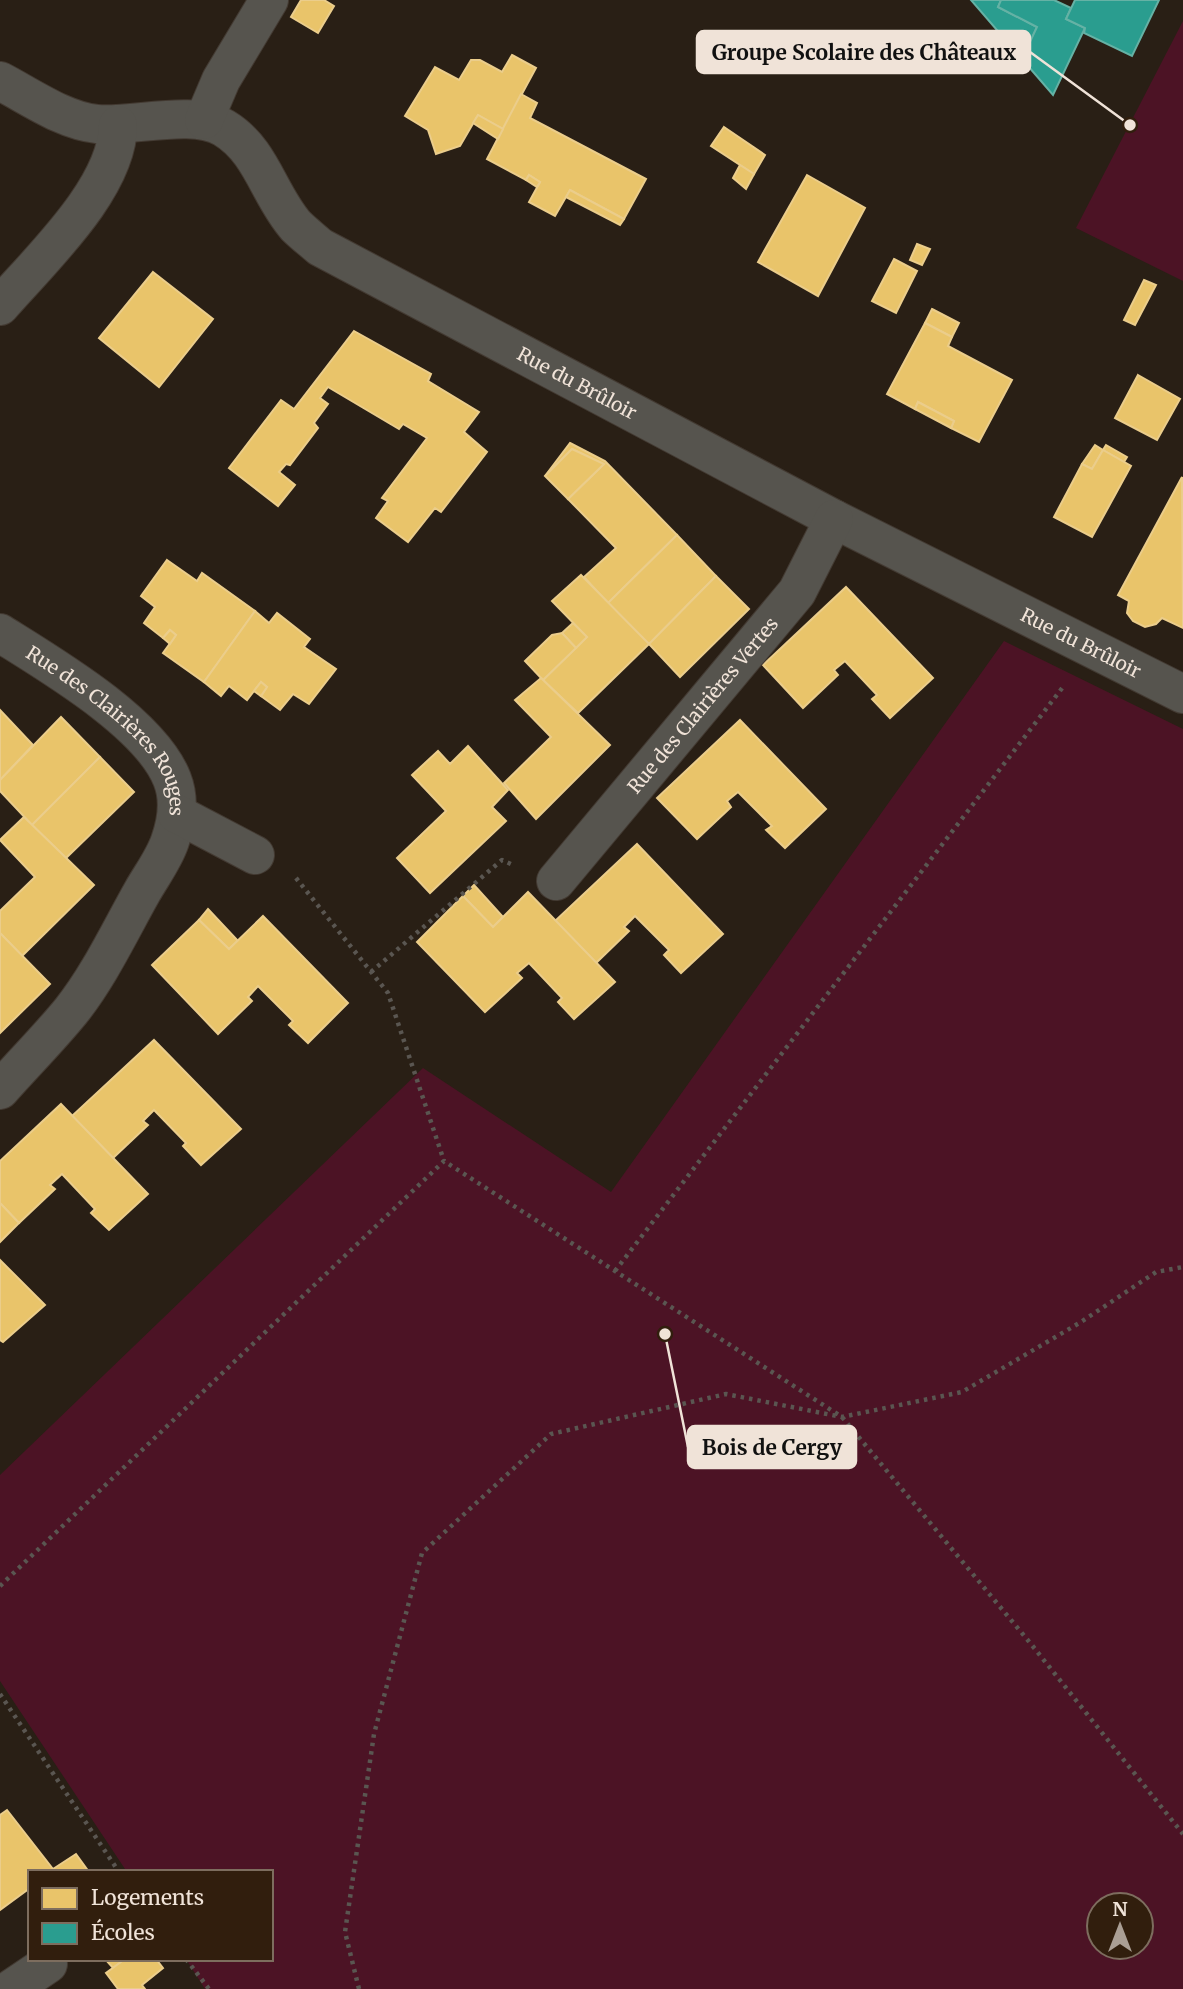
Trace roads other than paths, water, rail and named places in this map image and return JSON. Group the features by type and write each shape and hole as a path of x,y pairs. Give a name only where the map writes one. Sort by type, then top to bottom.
{"street":[{"path":"0,81 65,114 94,124 204,120 221,80 269,0"},
{"name":"Rue du Brûloir","path":"204,120 221,126 240,139 255,156 295,225 320,247 834,519 1183,694"},
{"path":"0,306 74,221 111,158 118,125"},
{"name":"Rue des Clairières Vertes","path":"556,881 797,592 834,519"},
{"name":"Rue des Clairières Rouges","path":"0,633 50,665 123,718 155,751 171,776 177,793 177,814 170,843 72,1009 0,1090"},
{"path":"177,814 255,855"},
{"path":"12,1989 48,1964"}],"place":[{"name":"Groupe Scolaire des Châteaux","path":"1130,125"},
{"name":"Bois de Cergy","path":"665,1334"}]}
